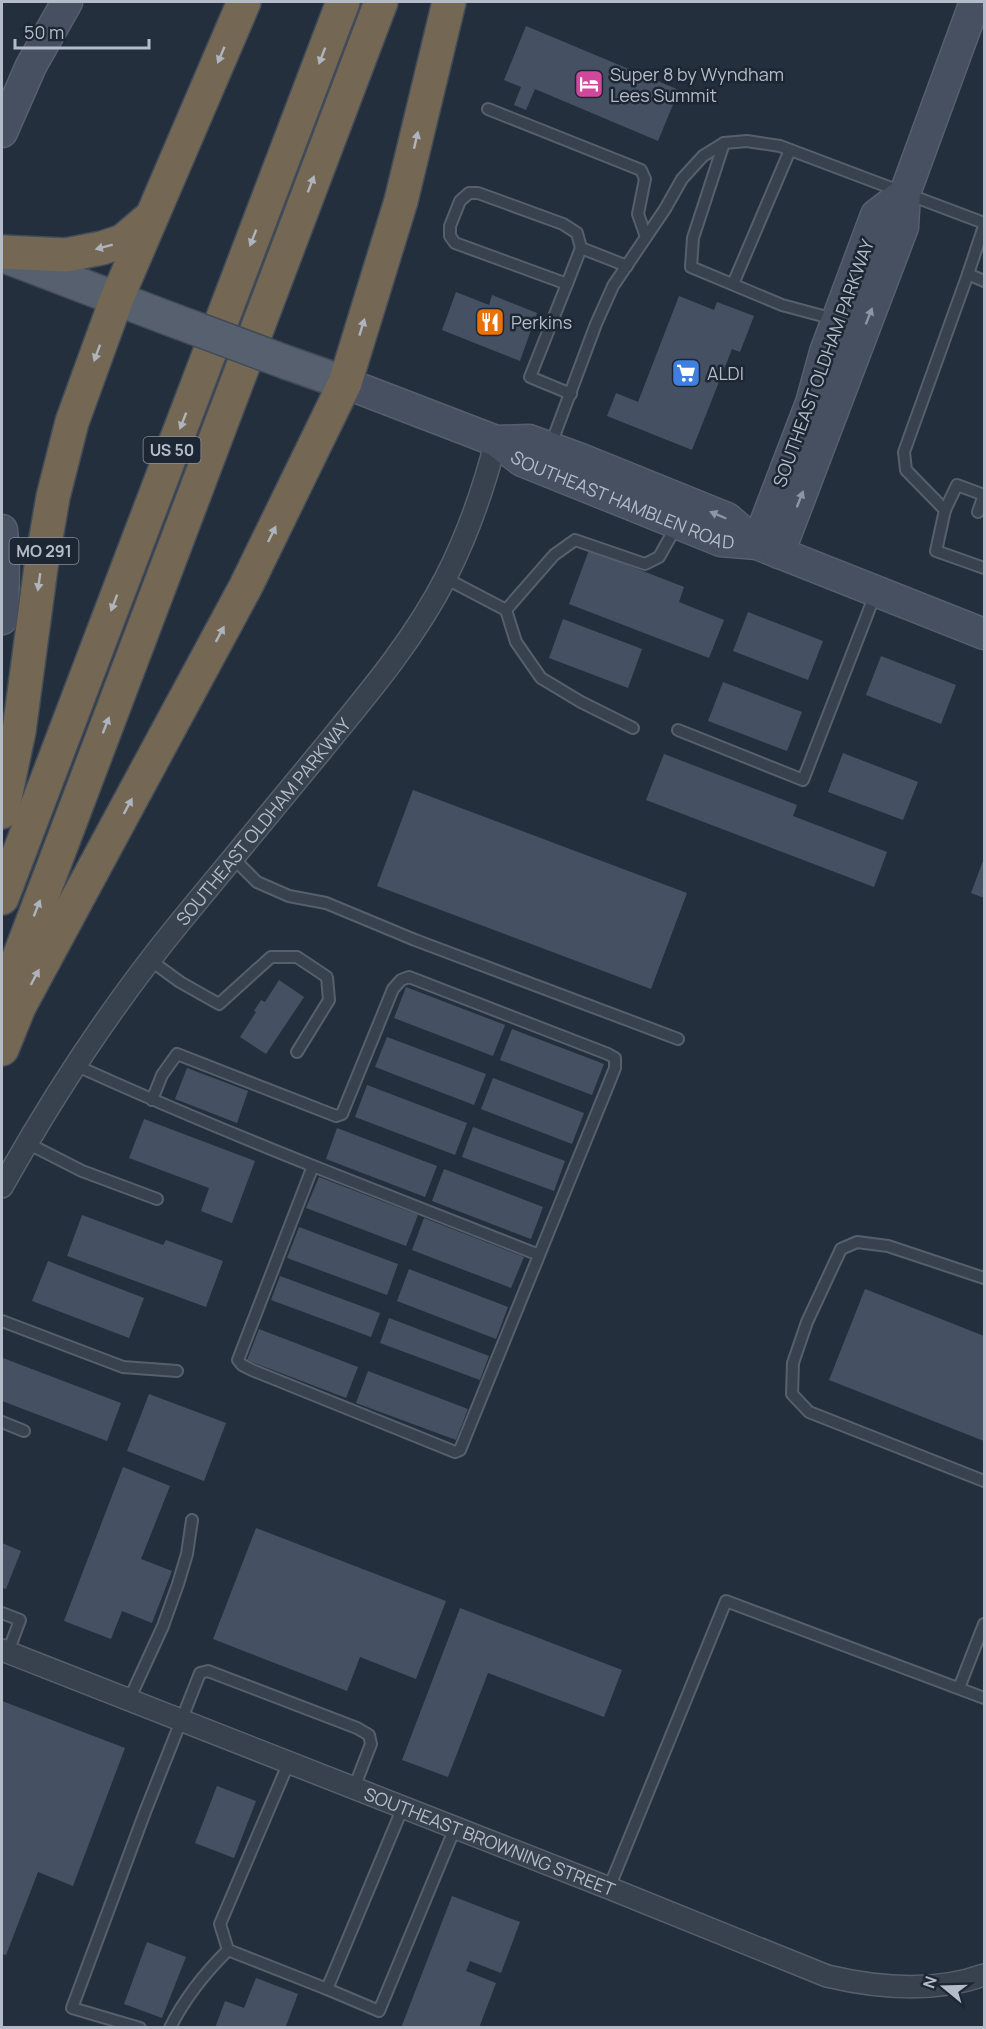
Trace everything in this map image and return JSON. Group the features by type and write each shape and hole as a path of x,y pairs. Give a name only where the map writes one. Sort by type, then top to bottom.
{"highway":[{"path":"117,298 244,2"},
{"name":"US 50","path":"2,898 343,2"},
{"name":"US 50","path":"2,1002 381,2"},
{"path":"2,1049 19,1007 246,586 345,383 401,201 449,2"},
{"path":"2,254 66,255 102,248 123,241 153,216"},
{"name":"MO 291","path":"2,812 19,731 53,496 72,422 117,298"}],"main road":[{"path":"2,254 345,383"}],"street":[{"path":"2,132 8,100 31,66 67,2"},
{"name":"SOUTHEAST OLDHAM PARKWAY","path":"768,549 903,227 905,193 975,2"},
{"name":"SOUTHEAST OLDHAM PARKWAY","path":"768,549 825,352 876,215 905,193"},
{"name":"SOUTHEAST HAMBLEN ROAD","path":"345,383 496,441 522,461 721,541 768,549 984,634"},
{"name":"SOUTHEAST HAMBLEN ROAD","path":"496,441 529,440 550,447 727,518 768,549"},
{"name":"SOUTHEAST OLDHAM PARKWAY","path":"2,1187 75,1065 150,960 364,700 419,624 445,578 467,527 489,469 496,441"},
{"path":"2,530 4,585 2,619"},
{"name":"SOUTHEAST BROWNING STREET","path":"5,1651 827,1976 854,1983 895,1987 937,1985 984,1975"}],"lane":[{"path":"488,109 642,170 645,179 638,214 646,237"},
{"path":"550,447 596,324 613,286 665,209 682,179 703,156 724,143 747,141 780,146 984,224 904,453 906,470 945,510"},
{"path":"724,143 693,238 691,267 782,305 837,320"},
{"path":"733,284 790,150"},
{"path":"567,284 455,243 450,236 450,226 460,201 469,194 478,193 563,224 577,233 581,248 567,284 530,377 571,394"},
{"path":"581,248 627,266"},
{"path":"968,274 984,281"},
{"path":"978,512 984,495 957,485 945,510 936,551 962,554 983,564"},
{"path":"506,610 554,555 575,540 645,564 659,557 678,524"},
{"path":"445,578 506,610 516,642 541,678 581,702 633,728"},
{"path":"678,730 803,780 876,592"},
{"path":"233,858 257,882 289,896 326,903 415,940 678,1039"},
{"path":"150,960 180,982 219,1004 271,957 297,957 327,977 329,1000 297,1052"},
{"path":"152,1100 160,1079 177,1054 336,1116 342,1114 393,989 401,980 409,977 615,1058 615,1068 468,1434 460,1450 455,1452 252,1370 238,1360 313,1166"},
{"path":"75,1065 152,1100 313,1166 539,1255"},
{"path":"27,1143 82,1171 157,1199"},
{"path":"984,1278 888,1246 857,1242 841,1249 800,1342 793,1363 792,1394 810,1412 984,1481"},
{"path":"2,1321 123,1367 177,1371"},
{"path":"2,1422 24,1431"},
{"path":"129,1700 163,1626 178,1584 188,1554 192,1520"},
{"path":"609,1888 726,1601 984,1698"},
{"path":"2,1613 21,1620 5,1651"},
{"path":"959,1688 984,1624"},
{"path":"140,2028 72,2008 200,1673 208,1671 357,1728 369,1735 371,1739 354,1788"},
{"path":"228,1950 220,1924 288,1762"},
{"path":"327,1989 403,1807"},
{"path":"228,1950 379,2011 455,1828"},
{"path":"170,2028 202,1976 228,1950"}],"building":[{"name":"Super 8 by Wyndham Lees Summit","path":"526,26 679,90 658,141 535,89 526,110 514,105 521,87 504,80"},
{"name":"Perkins","path":"456,292 489,305 492,295 537,313 520,361 442,330"},
{"name":"ALDI","path":"679,296 714,310 717,302 754,316 740,352 732,349 692,450 607,416 616,393 638,402"},
{"path":"589,550 684,587 679,602 724,620 709,658 569,604"},
{"path":"748,612 823,641 808,680 733,651"},
{"path":"563,619 642,649 628,688 549,658"},
{"path":"881,656 956,685 941,724 866,695"},
{"path":"723,682 802,712 787,751 708,721"},
{"path":"843,753 918,782 903,820 828,792"},
{"path":"664,754 797,805 793,816 887,852 874,887 646,800"},
{"path":"413,790 687,893 651,989 377,886"},
{"path":"984,858 984,898 971,893"},
{"path":"279,980 304,997 266,1054 240,1037 261,1000 265,1002"},
{"path":"406,987 505,1025 493,1056 394,1018"},
{"path":"512,1029 604,1064 592,1095 500,1060"},
{"path":"387,1037 486,1074 474,1105 375,1067"},
{"path":"187,1068 248,1091 237,1123 175,1099"},
{"path":"493,1078 584,1113 572,1144 481,1109"},
{"path":"367,1085 467,1123 455,1155 355,1117"},
{"path":"144,1119 255,1161 232,1223 201,1211 209,1188 129,1158"},
{"path":"473,1127 565,1161 554,1191 462,1157"},
{"path":"337,1128 437,1166 425,1197 326,1159"},
{"path":"444,1169 543,1207 531,1239 432,1201"},
{"path":"319,1177 418,1215 406,1246 306,1208"},
{"path":"82,1215 163,1245 166,1240 223,1261 206,1307 67,1256"},
{"path":"424,1218 524,1257 511,1288 412,1250"},
{"path":"299,1227 398,1264 387,1295 287,1258"},
{"path":"48,1261 144,1298 129,1338 32,1301"},
{"path":"409,1269 508,1307 496,1339 397,1301"},
{"path":"280,1276 380,1313 371,1337 271,1300"},
{"path":"865,1289 984,1336 984,1441 829,1380"},
{"path":"389,1318 489,1356 480,1380 380,1343"},
{"path":"259,1329 358,1367 346,1398 247,1360"},
{"path":"3,1358 121,1403 107,1441 2,1401"},
{"path":"368,1371 468,1409 456,1440 356,1403"},
{"path":"149,1394 226,1423 204,1481 127,1451"},
{"path":"123,1467 170,1486 141,1559 172,1571 152,1623 122,1611 111,1639 64,1621"},
{"path":"256,1528 446,1601 416,1679 360,1657 347,1691 213,1639"},
{"path":"2,1543 21,1551 6,1589 2,1588"},
{"path":"460,1608 622,1670 604,1717 488,1673 448,1777 402,1760"},
{"path":"2,1701 125,1748 73,1886 38,1872 6,1955 2,1954"},
{"path":"217,1786 256,1801 234,1858 195,1843"},
{"path":"452,1896 520,1922 501,1973 470,1961 466,1971 496,1983 479,2028 401,2028"},
{"path":"147,1942 186,1957 162,2018 124,2004"},
{"path":"256,1978 298,1994 286,2026 290,2028 215,2028 225,2001 244,2008"}],"place":[{"name":"Super 8 by Wyndham Lees Summit","path":"589,84"},
{"name":"Perkins","path":"490,322"},
{"name":"ALDI","path":"686,373"}]}
